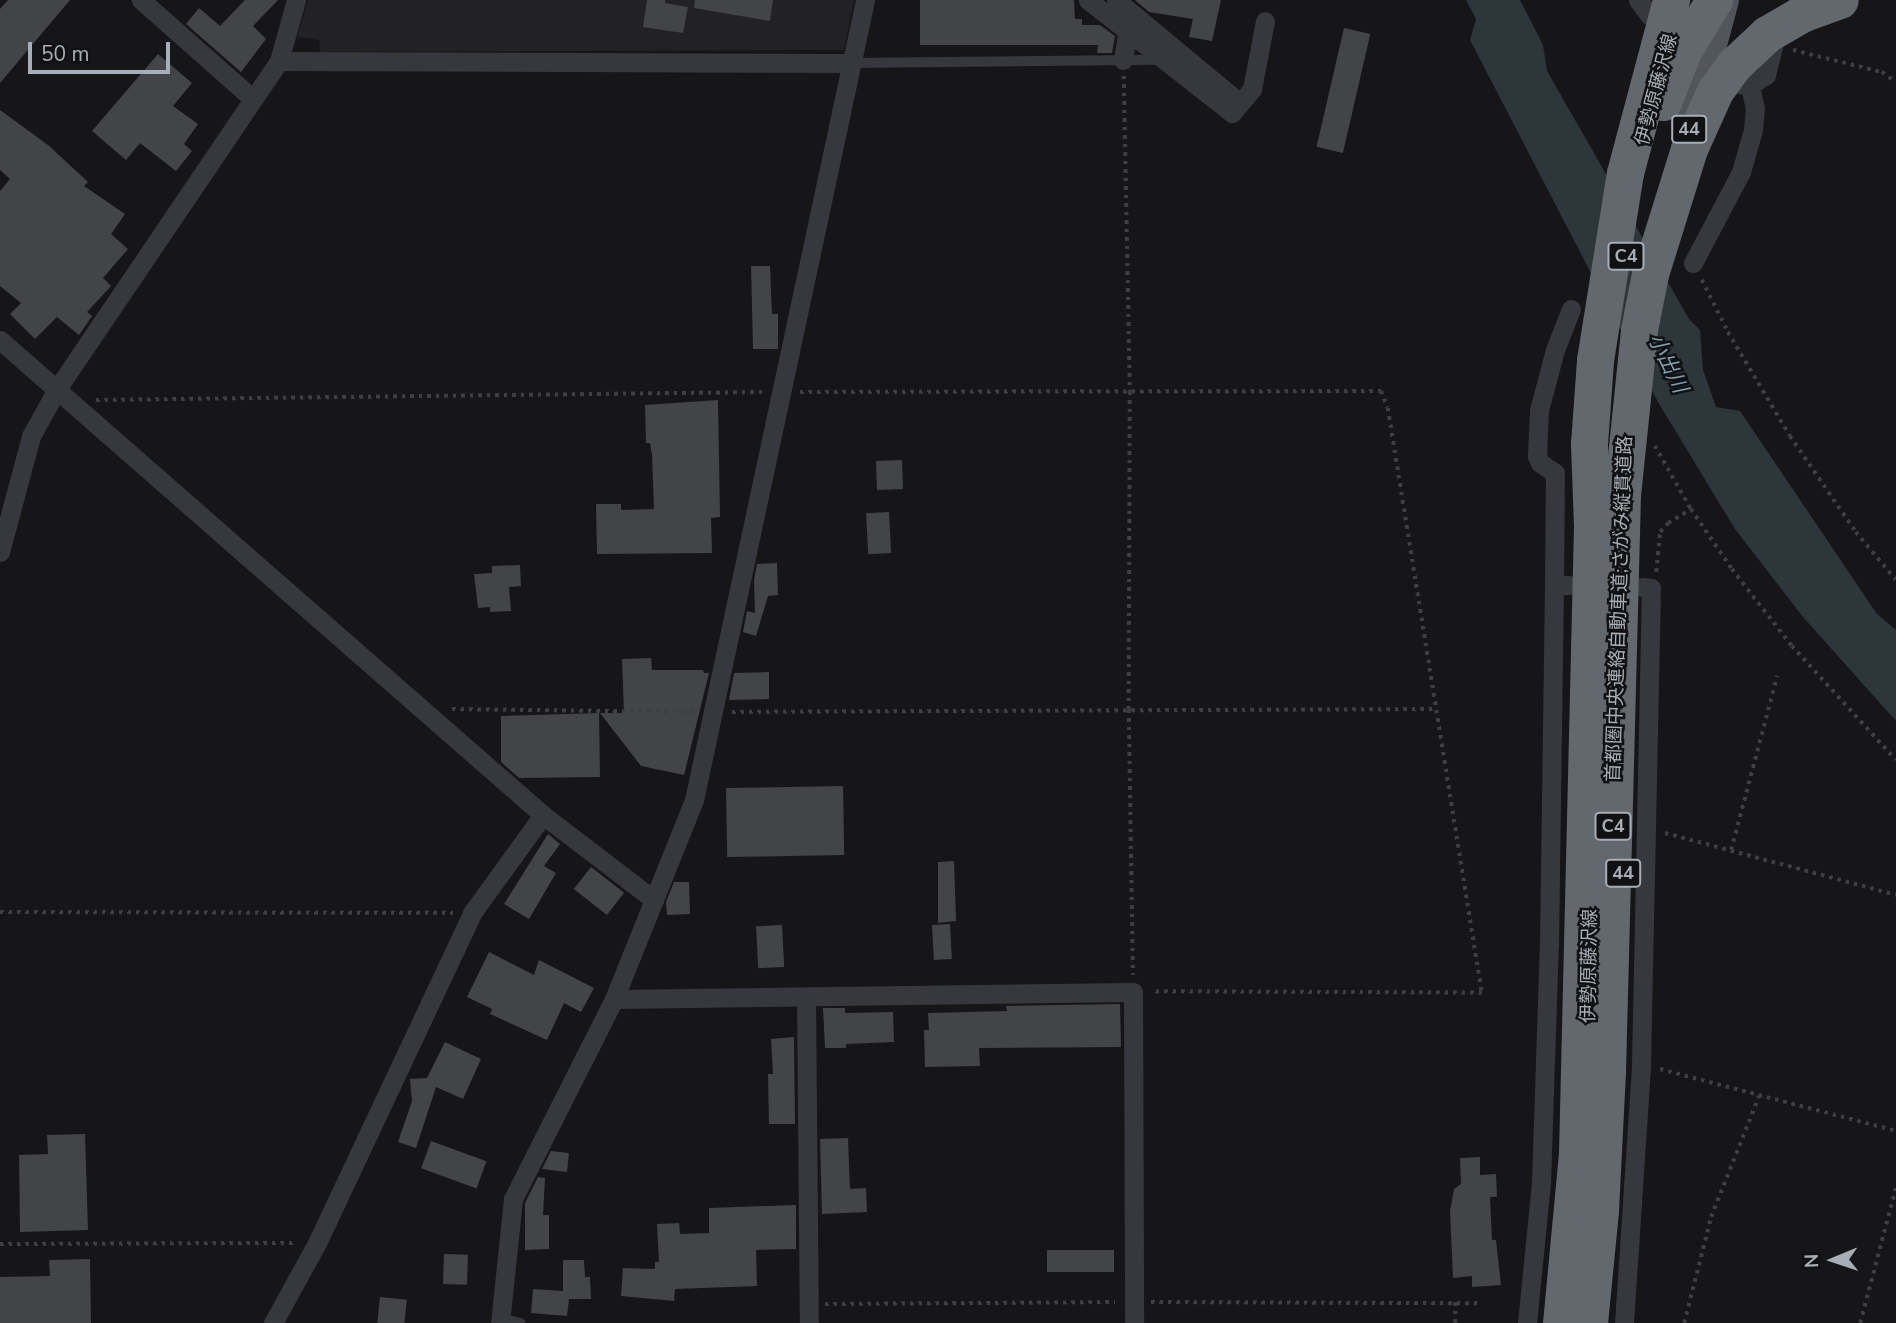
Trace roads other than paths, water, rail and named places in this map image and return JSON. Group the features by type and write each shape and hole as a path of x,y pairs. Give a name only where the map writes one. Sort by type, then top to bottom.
{"highway":[{"name":"C4","path":"1669,265 1689,149 1715,91 1756,42 1801,14 1840,0"},
{"name":"C4","path":"1592,526 1600,483 1613,331 1630,232 1665,96 1683,51 1723,5"},
{"name":"C4","path":"1669,265 1672,172 1723,5"},
{"name":"C4","path":"1592,526 1589,444 1595,360 1608,265 1625,173 1661,8"},
{"name":"首都圏中央連絡自動車道;さがみ縦貫道路","path":"1589,1323 1600,1210 1607,1071 1622,495 1633,374 1669,265"},
{"name":"首都圏中央連絡自動車道;さがみ縦貫道路","path":"1561,1323 1577,1153 1592,526"}],"main road":[{"name":"伊勢原藤沢線","path":"1571,1323 1586,1162 1607,357 1634,180 1657,81 1682,0"},
{"name":"伊勢原藤沢線","path":"1598,1323 1617,1097 1631,528 1669,265"}],"street":[{"path":"141,0 253,99"},
{"path":"0,552 31,436 61,395 279,61 296,0"},
{"path":"500,1321 513,1199 614,999 695,800 779,392 865,0"},
{"path":"1088,0 1132,15 1163,60 1232,113 1252,89 1265,21"},
{"path":"1116,0 1240,103"},
{"path":"1638,0 1661,8"},
{"path":"1669,265 1702,228 1741,172 1753,131 1755,109 1742,84 1766,75 1775,35 1802,0"},
{"path":"1124,60 1132,15"},
{"path":"279,61 851,63"},
{"path":"1527,1323 1541,1182 1562,585 1555,473 1540,463 1537,456 1539,410 1555,350 1571,309"},
{"path":"0,340 543,815 654,900"},
{"path":"1624,1323 1641,1064 1647,587"},
{"path":"273,1323 317,1242 472,913 543,815"},
{"path":"614,999 1133,992 1134,1323"},
{"path":"806,997 809,1323"}],"lane":[{"path":"851,63 1163,60"},
{"path":"500,1321 520,1323"}],"water":[{"name":"小出川","path":"1466,0 1520,0 1543,45 1547,71 1689,319 1700,330 1703,370 1716,407 1740,411 1877,614 1896,630 1896,721 1803,617 1735,529 1658,402 1470,40 1476,19"}]}
